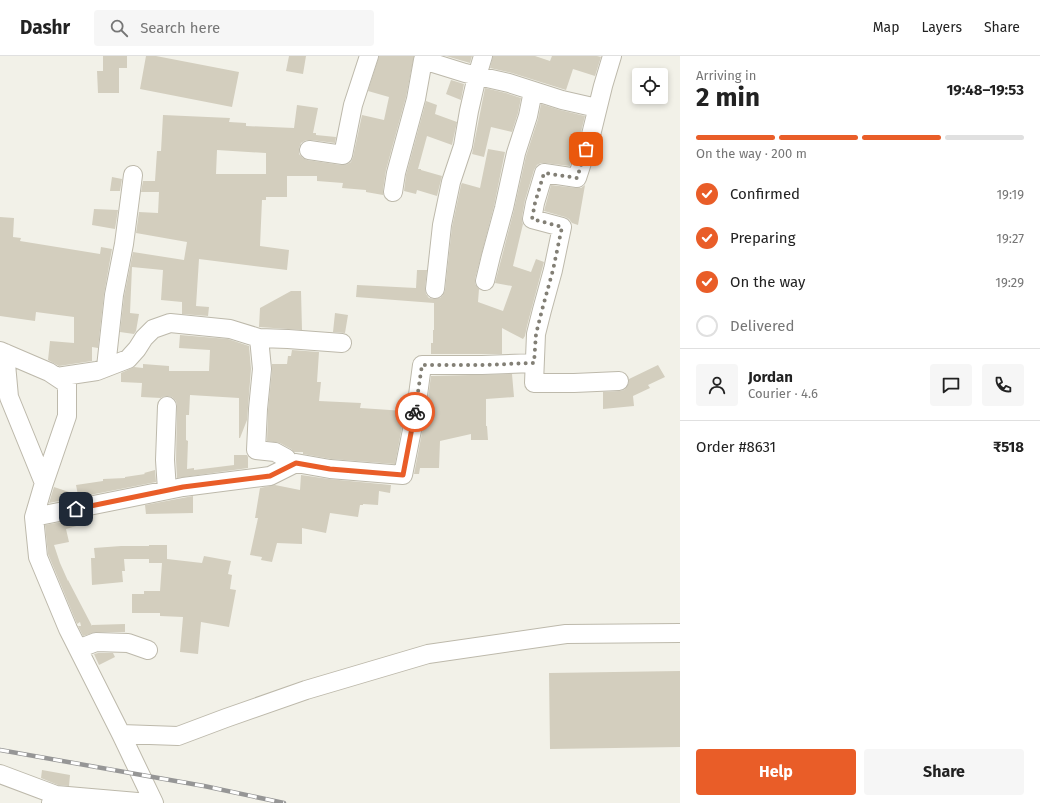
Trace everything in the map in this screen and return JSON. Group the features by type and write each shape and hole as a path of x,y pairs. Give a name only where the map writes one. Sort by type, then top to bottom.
{"street":[{"path":"310,150 343,155 353,105 369,56"},
{"path":"435,289 442,224 451,182 463,146 469,111 483,56"},
{"path":"612,56 591,135 577,178 544,173 535,203 532,219 562,227 553,270 536,334 534,384 574,384 619,381"},
{"path":"392,192 416,99 423,60 477,76 509,83 562,100 598,108"},
{"path":"485,281 516,154 528,116 533,91"},
{"path":"106,367 114,295 124,244 133,175"},
{"path":"56,376 97,371 128,359 152,329 170,323 230,329 259,338 288,338 342,344"},
{"path":"259,338 262,369 256,450 275,452 286,458 285,468"},
{"path":"2,354 49,372 67,384 67,416 34,517 38,557 68,630 154,803"},
{"path":"2,354 9,397 44,483"},
{"path":"34,517 183,487 270,476 296,463 330,469 403,475 416,410 422,365 534,363"},
{"path":"167,406 165,460 167,490"},
{"path":"121,734 178,736 306,690 428,654 566,634 680,633"},
{"path":"78,649 96,642 128,643 148,650"},
{"path":"0,774 53,799 149,803"}],"building":[{"path":"103,56 127,56 127,68 119,68 119,93 98,93 97,71 103,71"},
{"path":"146,56 156,56 239,72 232,107 140,89"},
{"path":"289,56 306,56 303,74 286,71"},
{"path":"379,56 414,56 406,97 386,170 383,195 366,192 366,190 342,188 343,183 317,181 317,176 287,176 287,197 266,197 266,200 262,200 260,246 289,250 287,270 199,259 196,306 209,307 208,316 182,314 182,302 161,300 163,270 132,267 130,313 139,314 136,331 134,334 120,332 124,297 133,252 184,260 187,242 136,233 139,212 158,213 159,192 141,192 143,181 155,181 157,151 161,151 163,115 230,118 229,122 246,123 246,126 294,128 297,105 318,108 313,133 316,133 316,135 336,137 335,143 306,140 301,143 299,154 307,160 346,165 351,162 353,157 362,115 384,120 389,97 368,91","holes":["217,150 266,153 266,174 216,174"]},
{"path":"446,56 472,56 470,63"},
{"path":"493,56 535,56 550,61 552,56 601,57 595,76 573,69 566,90 512,73 490,68"},
{"path":"451,80 464,84 461,100 446,94"},
{"path":"485,88 521,98 512,132 491,127 484,157 472,154"},
{"path":"426,101 437,105 435,114 457,122 452,145 427,136 418,169 442,176 437,196 417,190 416,194 404,191 406,175"},
{"path":"541,104 585,116 570,166 545,163 537,165 534,170 525,200 522,217 523,224 513,266 531,272 536,259 544,262 525,336 523,339 502,328 502,354 431,354 431,343 433,343 434,330 434,303 356,297 357,285 416,288 417,270 427,270 425,288 426,294 429,298 440,298 445,290 452,227 461,185 462,183 480,188 488,149 505,152 494,206 475,279 475,284 479,289 478,302 503,311 512,286 495,283 526,156 538,119"},
{"path":"112,177 122,179 120,191 110,191"},
{"path":"551,185 581,188 585,185 578,225 572,223 565,217 544,211"},
{"path":"94,209 118,210 115,229 92,225"},
{"path":"0,217 14,218 13,237 21,238 20,241 100,254 101,247 112,249 104,294 98,348 92,347 92,361 59,366 48,360 50,341 74,343 74,317 36,312 35,321 0,316"},
{"path":"291,291 301,291 302,330 259,327 260,308"},
{"path":"335,313 348,315 345,333 333,332"},
{"path":"180,335 228,339 249,346 251,369 247,420 240,438 239,398 190,395 189,415 186,415 186,440 188,441 187,469 194,468 194,470 234,465 234,455 247,455 248,468 177,478 176,401 172,397 168,396 161,398 141,397 142,383 121,382 121,373 134,367 143,368 143,364 169,366 169,371 209,371 210,350 179,348"},
{"path":"292,350 319,352 317,382 321,382 319,401 361,403 360,408 405,411 395,464 331,459 303,454 303,452 294,452 280,443 267,441 272,364 287,364 288,356 291,356"},
{"path":"658,365 665,377 648,385 650,388 633,396 634,406 603,409 603,392 624,390 628,385 629,379"},
{"path":"512,374 514,397 486,399 486,426 488,440 471,440 471,434 440,441 439,468 420,468 419,474 414,474 426,412 431,376"},
{"path":"155,470 156,482 49,503 54,487 78,495 76,485 103,481 103,479 125,478 145,474 144,473"},
{"path":"301,475 391,485 390,493 379,491 378,505 360,505 358,517 330,513 326,533 302,528 302,544 277,543 272,562 261,560 262,557 250,555 258,518 255,518 260,488 275,485 300,490"},
{"path":"193,496 193,513 146,514 145,505"},
{"path":"78,519 80,525 66,529 69,542 54,545 60,563 92,626 125,624 125,632 96,632 83,636 78,626 81,626 80,622 77,624 48,554 45,525"},
{"path":"167,545 167,559 202,563 204,556 231,561 228,574 232,575 230,589 236,590 229,627 201,622 198,654 180,652 183,617 160,616 160,613 132,613 132,594 144,594 144,591 160,591 162,563 149,563 149,559 124,559 125,571 122,571 123,582 92,585 91,558 95,558 94,548"},
{"path":"113,653 115,657 99,665 94,654"},
{"path":"680,671 680,747 550,749 549,673"},
{"path":"42,770 70,775 69,786 58,785 41,778"}],"railway":[{"path":"0,750 204,786 284,803"}],"way so far":[{"path":"415,412 422,365 534,363 536,334 553,270 562,227 532,219 535,203 544,173 577,178 586,149"}],"route":[{"path":"76,509 183,487 270,476 296,463 330,469 403,475 415,412"}]}
